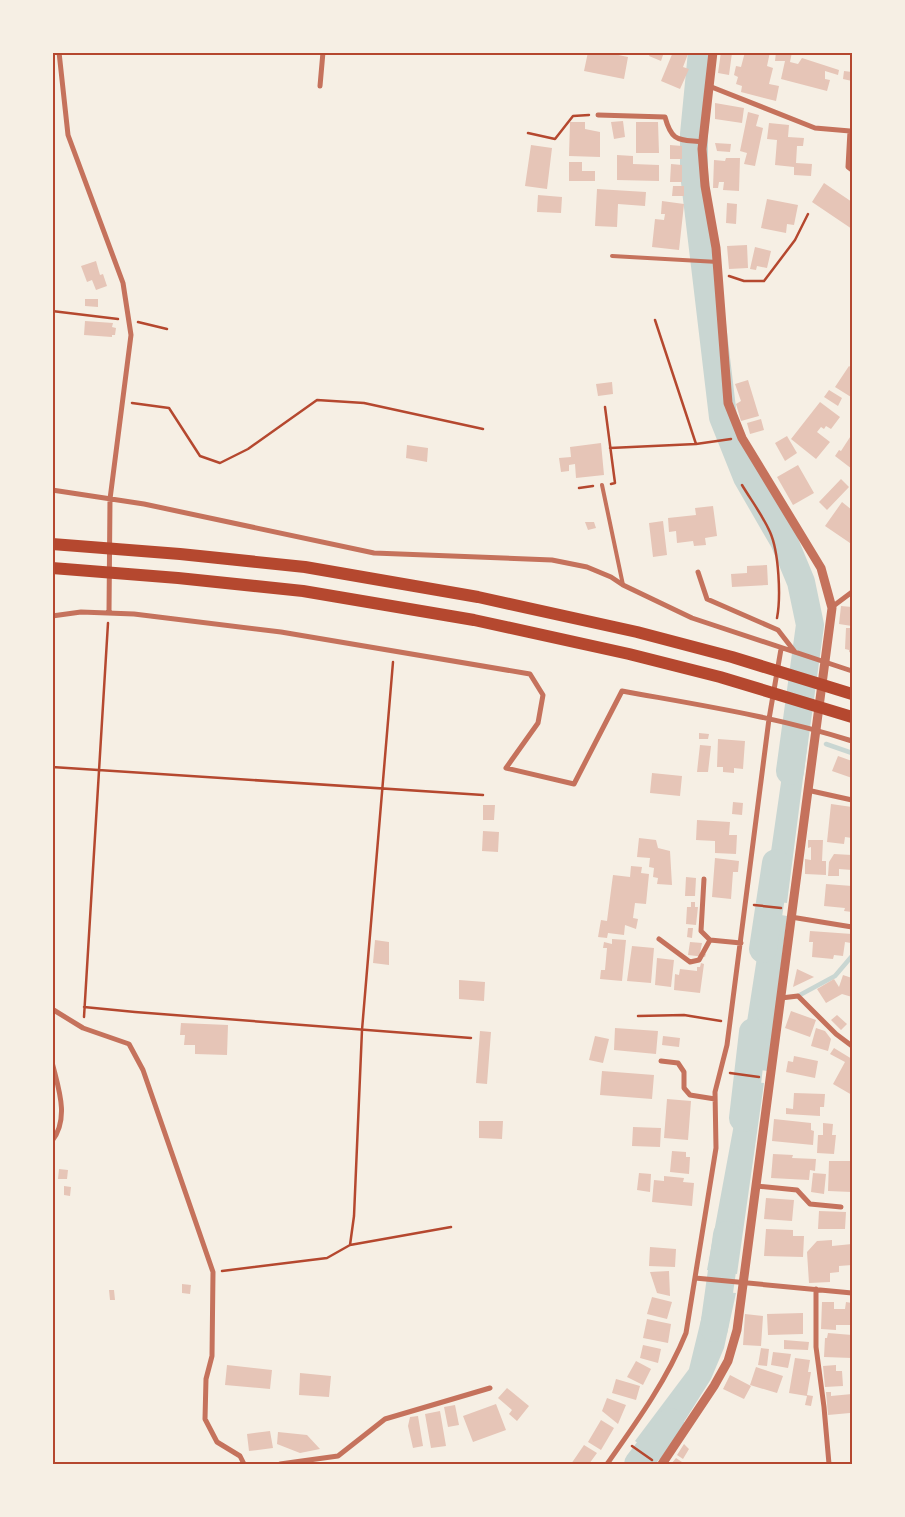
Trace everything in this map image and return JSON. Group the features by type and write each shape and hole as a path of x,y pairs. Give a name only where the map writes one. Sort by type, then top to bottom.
{"highway":[{"path":"52,544 170,553 305,567 478,597 637,632 852,694"},
{"path":"52,568 178,578 303,591 474,620 629,654 720,677 852,716"}],"street":[{"path":"59,52 68,135 122,283 131,335 110,499 108,612"},
{"path":"320,86 323,52"},
{"path":"662,1464 714,1386 728,1361 737,1330 781,998 822,661 832,608 821,568 742,438 728,403 718,262 705,186 702,142 713,52"},
{"path":"709,86 815,128 850,131 848,167 852,170"},
{"path":"598,115 665,117 669,132 678,139 702,142"},
{"path":"52,490 144,504 374,553 552,560 587,567 692,618 852,671"},
{"path":"698,572 707,600 775,629 796,653"},
{"path":"832,608 852,592"},
{"path":"52,616 81,612 108,612 280,632 530,674 543,694 538,723 506,768 574,784 622,690 770,719 814,729 852,741"},
{"path":"607,1464 678,1353 686,1333 716,1148 715,1092 727,1045 781,649"},
{"path":"807,790 852,800"},
{"path":"704,879 701,931 710,940 741,943"},
{"path":"791,918 852,927"},
{"path":"659,939 690,962 699,960 710,940"},
{"path":"781,998 798,996 836,1034 852,1046"},
{"path":"52,1009 83,1028 129,1044 142,1070 213,1272 212,1356 206,1379 205,1419 217,1442 240,1456 244,1464"},
{"path":"661,1061 678,1063 684,1072 684,1088 690,1095 715,1099"},
{"path":"52,1062 62,1112 59,1129 52,1141"},
{"path":"756,1186 797,1190 810,1204 840,1207"},
{"path":"695,1278 852,1293"},
{"path":"816,1289 816,1347 829,1464"},
{"path":"280,1464 338,1456 385,1419 490,1388"}],"lane":[{"path":"612,256 718,262"},
{"path":"602,485 623,585"}],"path":[{"path":"528,133 555,139 574,116 598,115"},
{"path":"718,272 744,281 764,281 795,240 808,214"},
{"path":"52,311 129,320 167,329"},
{"path":"655,320 696,444"},
{"path":"123,402 169,408 200,456 220,463 248,449 317,400 364,403 483,429"},
{"path":"579,488 615,483 605,407"},
{"path":"610,448 696,444 742,438"},
{"path":"742,485 771,533 778,568 779,609 775,629"},
{"path":"108,612 84,1006 135,1012 471,1038"},
{"path":"350,1245 354,1216 362,1030 394,650"},
{"path":"52,767 483,795"},
{"path":"748,904 782,908"},
{"path":"638,1016 684,1016 730,1022"},
{"path":"723,1072 760,1077"},
{"path":"213,1272 327,1258 350,1245 451,1227"},
{"path":"625,1441 653,1460"}],"shaded area":[{"path":"788,734 805,735 808,739 787,903 764,900"},
{"path":"764,912 787,916 768,1071 740,1067"},
{"path":"742,1081 764,1083 737,1274 707,1270"},
{"path":"708,1291 736,1293 724,1348 711,1379 660,1460 635,1441 689,1369"}],"building":[{"path":"588,52 604,52 628,57 624,79 584,71"},
{"path":"651,52 664,52 661,61 649,56"},
{"path":"673,52 688,54 683,67 689,69 680,89 661,81"},
{"path":"721,52 732,53 729,75 718,73"},
{"path":"745,52 770,52 767,66 773,68 769,84 779,86 776,101 741,92 742,86 736,84 738,77 734,75 736,66 741,67"},
{"path":"776,52 792,52 790,62 798,64 802,58 839,70 838,75 825,71 825,79 830,80 827,91 781,79 785,61 775,61"},
{"path":"844,71 852,72 852,81 843,79"},
{"path":"715,103 744,108 742,123 715,119"},
{"path":"748,112 759,115 756,126 763,128 755,166 744,164 747,153 740,151"},
{"path":"623,121 625,137 614,139 611,122"},
{"path":"570,122 585,122 585,129 600,132 600,157 569,156"},
{"path":"636,122 658,122 659,153 636,153"},
{"path":"769,123 789,125 788,137 804,138 803,146 797,146 796,163 812,164 811,176 794,175 794,167 775,165 777,140 767,139"},
{"path":"715,143 731,144 730,152 717,151"},
{"path":"531,145 552,148 547,189 525,186"},
{"path":"670,145 682,146 682,159 670,159"},
{"path":"617,155 633,156 633,164 659,165 659,181 617,180"},
{"path":"726,158 740,158 739,191 723,190 724,182 719,182 718,188 713,188 714,160 725,161"},
{"path":"569,162 582,162 582,171 595,171 595,181 569,181"},
{"path":"671,164 682,165 682,182 670,182"},
{"path":"824,183 852,202 852,229 812,202"},
{"path":"673,186 684,186 684,196 672,196"},
{"path":"597,189 646,192 645,206 618,204 617,227 595,226"},
{"path":"538,195 562,197 561,213 537,212"},
{"path":"767,199 798,205 794,225 787,224 786,233 761,228"},
{"path":"662,201 684,204 679,250 652,247 655,219 664,220 665,214 661,214"},
{"path":"727,203 737,204 736,224 726,223"},
{"path":"747,245 748,268 729,269 727,246"},
{"path":"755,247 771,251 767,268 757,266 756,270 750,269"},
{"path":"96,261 100,275 103,274 107,286 96,290 92,280 87,282 81,266"},
{"path":"85,299 98,299 98,307 85,306"},
{"path":"85,321 113,323 112,327 116,328 115,335 112,335 112,337 84,335"},
{"path":"849,366 852,368 851,397 835,387"},
{"path":"748,380 759,416 741,421 736,404 741,401 735,384"},
{"path":"612,382 613,394 598,396 596,384"},
{"path":"829,390 842,398 838,406 824,397"},
{"path":"820,402 840,417 831,429 826,426 824,429 821,427 817,432 830,442 816,459 791,439"},
{"path":"761,419 764,430 750,434 747,423"},
{"path":"852,434 852,469 835,456 839,450 841,451"},
{"path":"787,436 797,453 785,461 775,443"},
{"path":"601,443 604,475 576,478 575,464 569,465 569,471 561,472 559,458 571,457 570,447"},
{"path":"407,445 428,448 427,462 406,458"},
{"path":"798,465 814,493 793,505 777,477"},
{"path":"841,479 849,487 827,510 819,502"},
{"path":"842,502 852,510 852,539 850,543 825,526"},
{"path":"713,506 717,536 705,538 706,545 694,546 693,541 677,543 676,531 669,532 668,518 696,515 695,508"},
{"path":"663,521 667,555 653,557 649,523"},
{"path":"585,522 594,522 596,528 588,530"},
{"path":"767,565 768,585 732,587 731,574 747,573 747,566"},
{"path":"841,606 852,607 852,626 839,624"},
{"path":"846,628 852,628 852,653 845,649"},
{"path":"699,733 709,734 708,739 699,739"},
{"path":"718,739 745,741 743,769 734,768 734,773 723,772 723,767 717,767"},
{"path":"700,745 711,746 708,772 697,772"},
{"path":"838,756 852,761 852,778 832,771"},
{"path":"652,773 682,776 680,796 650,793"},
{"path":"733,802 743,803 742,815 732,814"},
{"path":"831,804 852,807 852,838 845,837 844,844 827,842"},
{"path":"483,805 495,805 494,820 483,820"},
{"path":"697,820 730,822 729,835 737,835 736,854 715,853 715,841 696,840"},
{"path":"483,831 499,832 498,852 482,851"},
{"path":"639,838 656,840 658,848 670,851 672,885 657,884 658,878 653,877 654,868 649,867 650,858 637,857"},
{"path":"808,840 823,840 822,861 826,861 826,875 805,874 805,859 811,860 811,847 808,848"},
{"path":"834,854 852,855 852,870 839,869 839,876 828,876 829,862"},
{"path":"715,858 739,861 738,872 733,872 731,899 712,897"},
{"path":"631,866 642,867 641,873 649,874 646,904 635,903 633,918 638,919 636,929 625,925 624,935 608,933 607,938 598,937 601,920 607,921 613,875 630,877"},
{"path":"686,877 696,878 695,896 685,896"},
{"path":"826,884 852,886 852,912 844,911 845,908 824,906"},
{"path":"691,902 695,902 695,907 698,907 696,925 686,924 687,907 691,907"},
{"path":"688,928 693,928 692,938 687,937"},
{"path":"810,931 852,934 851,943 845,942 843,956 834,955 833,959 812,957 813,942 809,942"},
{"path":"612,939 626,940 622,981 600,979 601,970 605,970 607,948 603,948 604,942 612,944"},
{"path":"375,940 389,942 389,965 373,963"},
{"path":"690,942 702,943 700,953 706,954 705,957 688,955"},
{"path":"632,946 654,948 651,983 627,981"},
{"path":"657,958 674,960 671,987 655,985"},
{"path":"701,963 704,964 700,993 674,990 675,974 679,975 680,969 697,971 697,967 700,967"},
{"path":"797,969 814,977 793,987"},
{"path":"843,975 852,978 852,997 842,994 826,1003 817,989 834,979 839,987"},
{"path":"459,980 485,982 484,1001 459,999"},
{"path":"791,1011 816,1020 810,1037 785,1028"},
{"path":"837,1015 847,1024 841,1030 831,1020"},
{"path":"181,1023 228,1025 227,1055 195,1054 195,1045 184,1045 185,1035 180,1035"},
{"path":"615,1028 658,1031 656,1054 614,1050"},
{"path":"816,1028 825,1031 831,1039 828,1051 811,1046"},
{"path":"480,1031 491,1032 487,1084 476,1083"},
{"path":"595,1036 609,1039 603,1063 589,1060"},
{"path":"663,1036 680,1038 679,1047 662,1045"},
{"path":"834,1048 852,1059 852,1095 833,1084 845,1062 830,1054"},
{"path":"794,1056 818,1061 815,1078 786,1072 788,1061 793,1062"},
{"path":"602,1071 654,1075 652,1099 600,1095"},
{"path":"794,1093 825,1094 824,1107 820,1107 820,1116 786,1114 786,1108 793,1109"},
{"path":"667,1099 691,1101 688,1140 664,1138"},
{"path":"774,1119 811,1123 811,1130 814,1131 813,1145 772,1141"},
{"path":"479,1121 503,1121 502,1139 479,1138"},
{"path":"823,1123 833,1124 832,1135 836,1135 834,1154 817,1153 818,1135 823,1135"},
{"path":"633,1127 661,1128 660,1147 632,1146"},
{"path":"672,1151 686,1152 686,1157 690,1157 689,1174 670,1172"},
{"path":"773,1154 793,1155 792,1158 816,1159 815,1171 810,1170 809,1180 771,1178"},
{"path":"829,1161 852,1161 852,1192 828,1191"},
{"path":"59,1169 68,1170 67,1179 58,1179"},
{"path":"639,1173 651,1174 650,1192 637,1190"},
{"path":"813,1173 826,1174 824,1194 811,1192"},
{"path":"664,1176 684,1178 683,1182 694,1183 692,1206 652,1202 654,1180 664,1181"},
{"path":"64,1186 71,1187 70,1196 64,1195"},
{"path":"766,1198 794,1200 792,1221 764,1219"},
{"path":"819,1211 846,1212 845,1229 818,1229"},
{"path":"766,1229 793,1230 793,1236 804,1236 803,1257 764,1256"},
{"path":"832,1240 832,1246 852,1244 852,1265 839,1266 839,1272 830,1273 830,1282 809,1283 807,1252 817,1241"},
{"path":"650,1247 676,1249 675,1267 649,1266"},
{"path":"669,1271 670,1296 657,1293 650,1272"},
{"path":"182,1284 191,1285 190,1294 182,1293"},
{"path":"109,1290 114,1290 115,1300 110,1300"},
{"path":"652,1297 672,1302 667,1319 647,1314"},
{"path":"822,1302 834,1302 834,1309 845,1309 846,1302 852,1303 852,1325 836,1325 836,1330 821,1329"},
{"path":"803,1313 803,1334 768,1335 767,1314"},
{"path":"745,1314 763,1316 761,1346 743,1345"},
{"path":"647,1319 671,1324 668,1343 643,1338"},
{"path":"828,1333 852,1335 852,1358 824,1357 825,1338 827,1338"},
{"path":"784,1340 809,1342 808,1350 784,1349"},
{"path":"643,1345 661,1349 658,1363 640,1358"},
{"path":"761,1348 769,1349 767,1366 758,1365"},
{"path":"773,1352 791,1354 788,1368 771,1365"},
{"path":"795,1358 810,1360 808,1372 811,1372 807,1395 813,1396 811,1406 805,1405 807,1396 789,1393"},
{"path":"636,1361 651,1369 643,1385 627,1377"},
{"path":"227,1365 272,1370 270,1389 225,1385"},
{"path":"836,1365 836,1371 842,1371 843,1386 825,1387 823,1366"},
{"path":"756,1367 783,1376 777,1393 750,1385"},
{"path":"300,1373 331,1376 329,1397 299,1395"},
{"path":"730,1375 751,1386 744,1399 723,1389"},
{"path":"616,1379 640,1386 636,1400 612,1393"},
{"path":"507,1388 529,1406 517,1421 509,1414 512,1410 498,1398"},
{"path":"826,1392 831,1392 831,1396 852,1394 852,1425 850,1413 828,1415"},
{"path":"607,1398 626,1405 618,1424 602,1411"},
{"path":"496,1404 506,1430 473,1442 463,1416"},
{"path":"455,1405 459,1425 448,1427 444,1407"},
{"path":"440,1411 446,1446 431,1448 425,1414"},
{"path":"418,1416 423,1446 413,1448 408,1426 410,1417"},
{"path":"601,1420 614,1428 601,1450 588,1442"},
{"path":"270,1431 273,1448 249,1451 247,1434"},
{"path":"278,1432 307,1435 320,1449 300,1453 277,1444"},
{"path":"684,1444 689,1449 683,1459 677,1455"},
{"path":"584,1445 597,1453 589,1464 571,1464"},
{"path":"676,1458 685,1464 671,1464"}],"waterway":[{"path":"702,52 694,134 694,173 723,417 747,477 784,541 801,582 810,625 790,771"},
{"path":"826,744 852,753"},
{"path":"763,949 776,863"},
{"path":"798,996 835,976 852,956"},
{"path":"743,1118 753,1032"},
{"path":"714,1328 727,1235"},
{"path":"638,1464 670,1422"}]}
